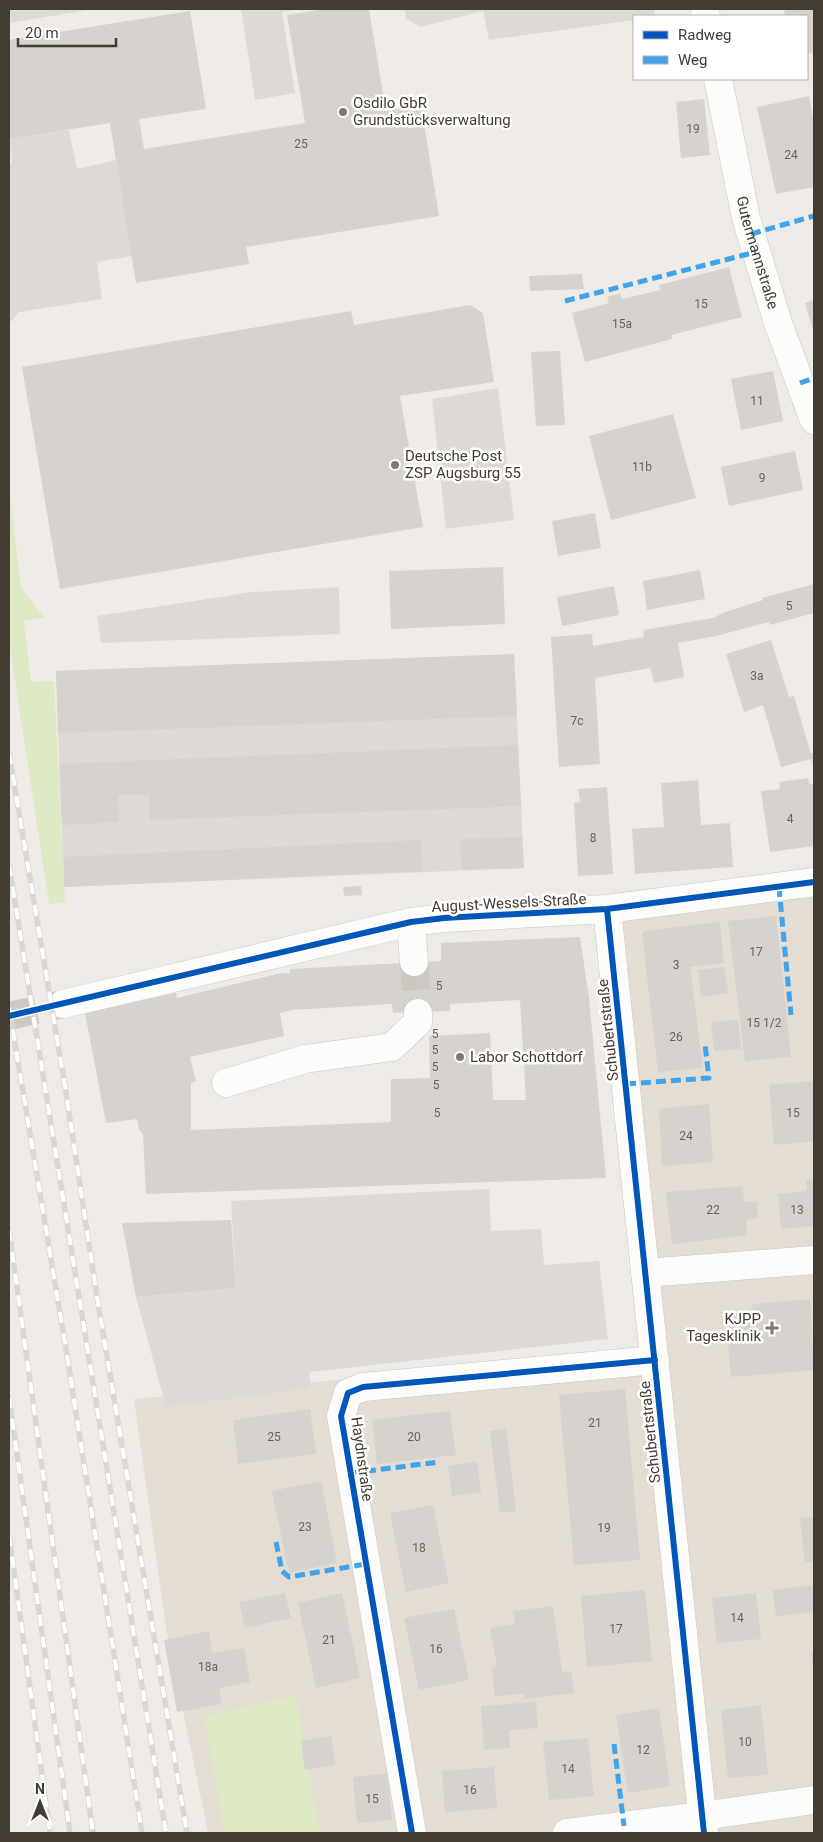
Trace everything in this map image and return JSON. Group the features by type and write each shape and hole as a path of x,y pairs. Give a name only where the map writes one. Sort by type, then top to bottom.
{"street":[{"name":"Gutermannstraße","path":"718,80 746,218 778,323 814,420"},
{"name":"August-Wessels-Straße","path":"63,1004 411,922 444,918 607,909 814,882"},
{"name":"Schubertstraße","path":"607,909 703,1825"},
{"path":"411,922 414,962"},
{"path":"226,1083 305,1059 392,1047 418,1022 418,1013"},
{"path":"646,1273 814,1260"},
{"name":"Haydnstraße","path":"412,1833 341,1416 348,1393 363,1387 654,1360"},
{"path":"567,1833 703,1825 814,1800"}],"shaded area":[{"path":"9,9 94,9 9,23"},
{"path":"241,9 301,9 282,12 295,93 255,100"},
{"path":"405,9 654,9 655,15 633,15 633,20 489,40 483,11 421,27 406,19"},
{"path":"69,130 77,169 116,160 132,256 97,262 102,299 19,312 9,324 9,163 12,163 9,139"},
{"path":"498,388 514,520 446,529 432,399"},
{"path":"339,587 340,634 101,643 97,616 252,592"},
{"path":"514,654 524,868 64,887 56,671"},
{"path":"814,896 814,1833 208,1833 166,1628 134,1399 642,1351 596,925"},
{"path":"489,1189 491,1231 541,1229 544,1265 599,1261 608,1339 310,1372 310,1388 166,1407 136,1297 236,1288 231,1201"}],"green space":[{"path":"9,485 21,588 45,618 24,621 31,682 54,681 65,903 49,904 9,641"},
{"path":"296,1695 320,1833 224,1833 204,1716"}],"building":[{"path":"325,9 369,9 386,111 421,105 439,216 246,247 249,264 136,283 110,123 9,139 9,40 190,11 206,109 139,119 144,149 305,123 287,15"},
{"path":"784,9 814,9 814,52 808,54 808,15 785,15"},
{"path":"809,96 814,123 814,187 776,194 757,107"},
{"path":"704,99 710,155 681,158 676,102"},
{"path":"729,267 742,317 671,335 672,339 585,362 572,313 609,303 607,297 620,293 622,299 660,290 659,285"},
{"path":"582,274 584,289 530,291 529,276"},
{"path":"814,300 814,333 805,303"},
{"path":"470,305 483,313 494,382 400,396 423,527 60,589 22,367 351,311 354,325"},
{"path":"560,351 565,425 536,426 531,352"},
{"path":"773,371 783,421 741,430 731,379"},
{"path":"673,414 696,498 611,520 589,436"},
{"path":"795,451 803,490 729,506 721,467"},
{"path":"595,513 601,548 558,556 552,521"},
{"path":"503,567 505,624 391,629 389,571"},
{"path":"700,570 705,599 647,610 643,581"},
{"path":"814,584 814,613 770,625 769,622 716,636 678,643 684,677 654,683 649,662 650,668 595,678 600,764 559,767 551,637 592,634 593,646 644,637 643,630 713,618 725,612 763,600 762,598"},
{"path":"614,586 619,615 562,626 557,597"},
{"path":"771,640 789,697 794,696 811,754 814,752 814,767 811,759 781,767 763,705 744,712 726,654"},
{"path":"514,654 517,716 58,733 56,671"},
{"path":"518,745 521,806 150,820 149,794 118,795 119,822 62,825 59,764"},
{"path":"808,778 809,784 814,784 814,846 770,852 761,791 780,789 779,782"},
{"path":"698,780 701,825 730,823 733,867 635,874 632,829 664,827 661,783"},
{"path":"607,787 613,874 578,876 574,803 580,802 578,789"},
{"path":"522,837 524,868 461,870 460,839"},
{"path":"421,840 423,871 64,887 64,857"},
{"path":"361,886 362,895 344,896 343,887"},
{"path":"776,916 791,1057 745,1061 728,921"},
{"path":"720,922 724,963 690,967 703,1068 658,1072 642,933 645,931"},
{"path":"580,937 589,998 606,1178 146,1194 143,1134 139,1130 137,1119 106,1123 85,1013 176,993 177,998 277,974 290,973 290,969 441,961 441,943","holes":["520,1000 526,1100 493,1100 490,1033 429,1036 430,1078 391,1079 391,1122 191,1130 191,1083 196,1081 190,1057 284,1036 280,1013 293,1010 392,1004 393,1013 450,1011 450,1004"]},
{"path":"724,967 728,993 701,997 698,970"},
{"path":"738,1020 741,1049 714,1051 711,1022"},
{"path":"814,1081 814,1141 774,1145 769,1085"},
{"path":"709,1104 713,1162 662,1166 659,1109"},
{"path":"814,1179 814,1226 781,1229 778,1194 807,1191 806,1180"},
{"path":"742,1186 744,1202 757,1201 758,1218 746,1220 747,1235 672,1244 666,1192"},
{"path":"231,1220 236,1288 136,1297 122,1223"},
{"path":"810,1299 814,1370 731,1377 726,1318 753,1315 752,1304"},
{"path":"625,1389 640,1560 574,1565 559,1395"},
{"path":"310,1409 316,1454 238,1464 233,1420"},
{"path":"450,1411 456,1455 377,1464 372,1420"},
{"path":"506,1429 516,1511 500,1513 490,1431"},
{"path":"477,1462 481,1492 452,1496 448,1466"},
{"path":"321,1481 337,1563 289,1573 272,1491"},
{"path":"433,1505 449,1583 406,1592 390,1513"},
{"path":"814,1517 814,1561 805,1562 800,1518"},
{"path":"814,1585 814,1612 776,1616 773,1590"},
{"path":"645,1590 652,1661 587,1667 581,1596"},
{"path":"285,1593 291,1618 245,1628 239,1602"},
{"path":"342,1593 360,1678 316,1688 298,1603"},
{"path":"756,1593 761,1639 717,1643 712,1598"},
{"path":"553,1606 562,1672 571,1671 574,1693 525,1699 524,1693 495,1697 492,1667 497,1667 490,1628 515,1624 513,1611"},
{"path":"454,1609 469,1680 419,1690 404,1618"},
{"path":"209,1631 212,1653 244,1648 250,1682 219,1688 222,1704 177,1712 164,1640"},
{"path":"811,1651 814,1651 813,1667"},
{"path":"536,1702 538,1728 509,1730 510,1748 484,1750 481,1706"},
{"path":"761,1705 768,1775 728,1778 721,1710"},
{"path":"659,1708 670,1786 628,1793 616,1715"},
{"path":"331,1736 335,1765 305,1770 301,1741"},
{"path":"588,1738 594,1796 549,1800 543,1742"},
{"path":"494,1767 497,1808 445,1812 442,1771"},
{"path":"387,1774 392,1820 357,1823 353,1777"}],"tunnel":[{"path":"414,962 418,1013"},
{"path":"9,1016 63,1004"}],"railway":[{"path":"9,753 65,1086 97,1297 187,1833"},
{"path":"9,865 166,1833"},
{"path":"9,1008 66,1349 142,1833"},
{"path":"9,1230 93,1833"},
{"path":"9,1397 70,1833"},
{"path":"9,1535 50,1833"}],"marked path":[{"path":"751,234 814,216"},
{"path":"565,301 756,252"},
{"path":"800,383 814,378"},
{"path":"779,887 791,1015"},
{"path":"626,1084 709,1078 705,1044"},
{"path":"351,1473 439,1462"},
{"path":"276,1542 282,1571 289,1577 366,1564"},
{"path":"614,1744 624,1826"}],"cycle path":[{"path":"9,1016 411,922 444,918 607,909 814,882"},
{"path":"607,909 704,1833"},
{"path":"412,1833 341,1416 348,1393 363,1387 655,1360"}],"place":[{"name":"Osdilo GbR Grundstücksverwaltung","path":"343,112"},
{"name":"Deutsche Post ZSP Augsburg 55","path":"395,465"},
{"name":"Labor Schottdorf","path":"460,1057"},
{"name":"KJPP Tagesklinik","path":"772,1328"}]}
